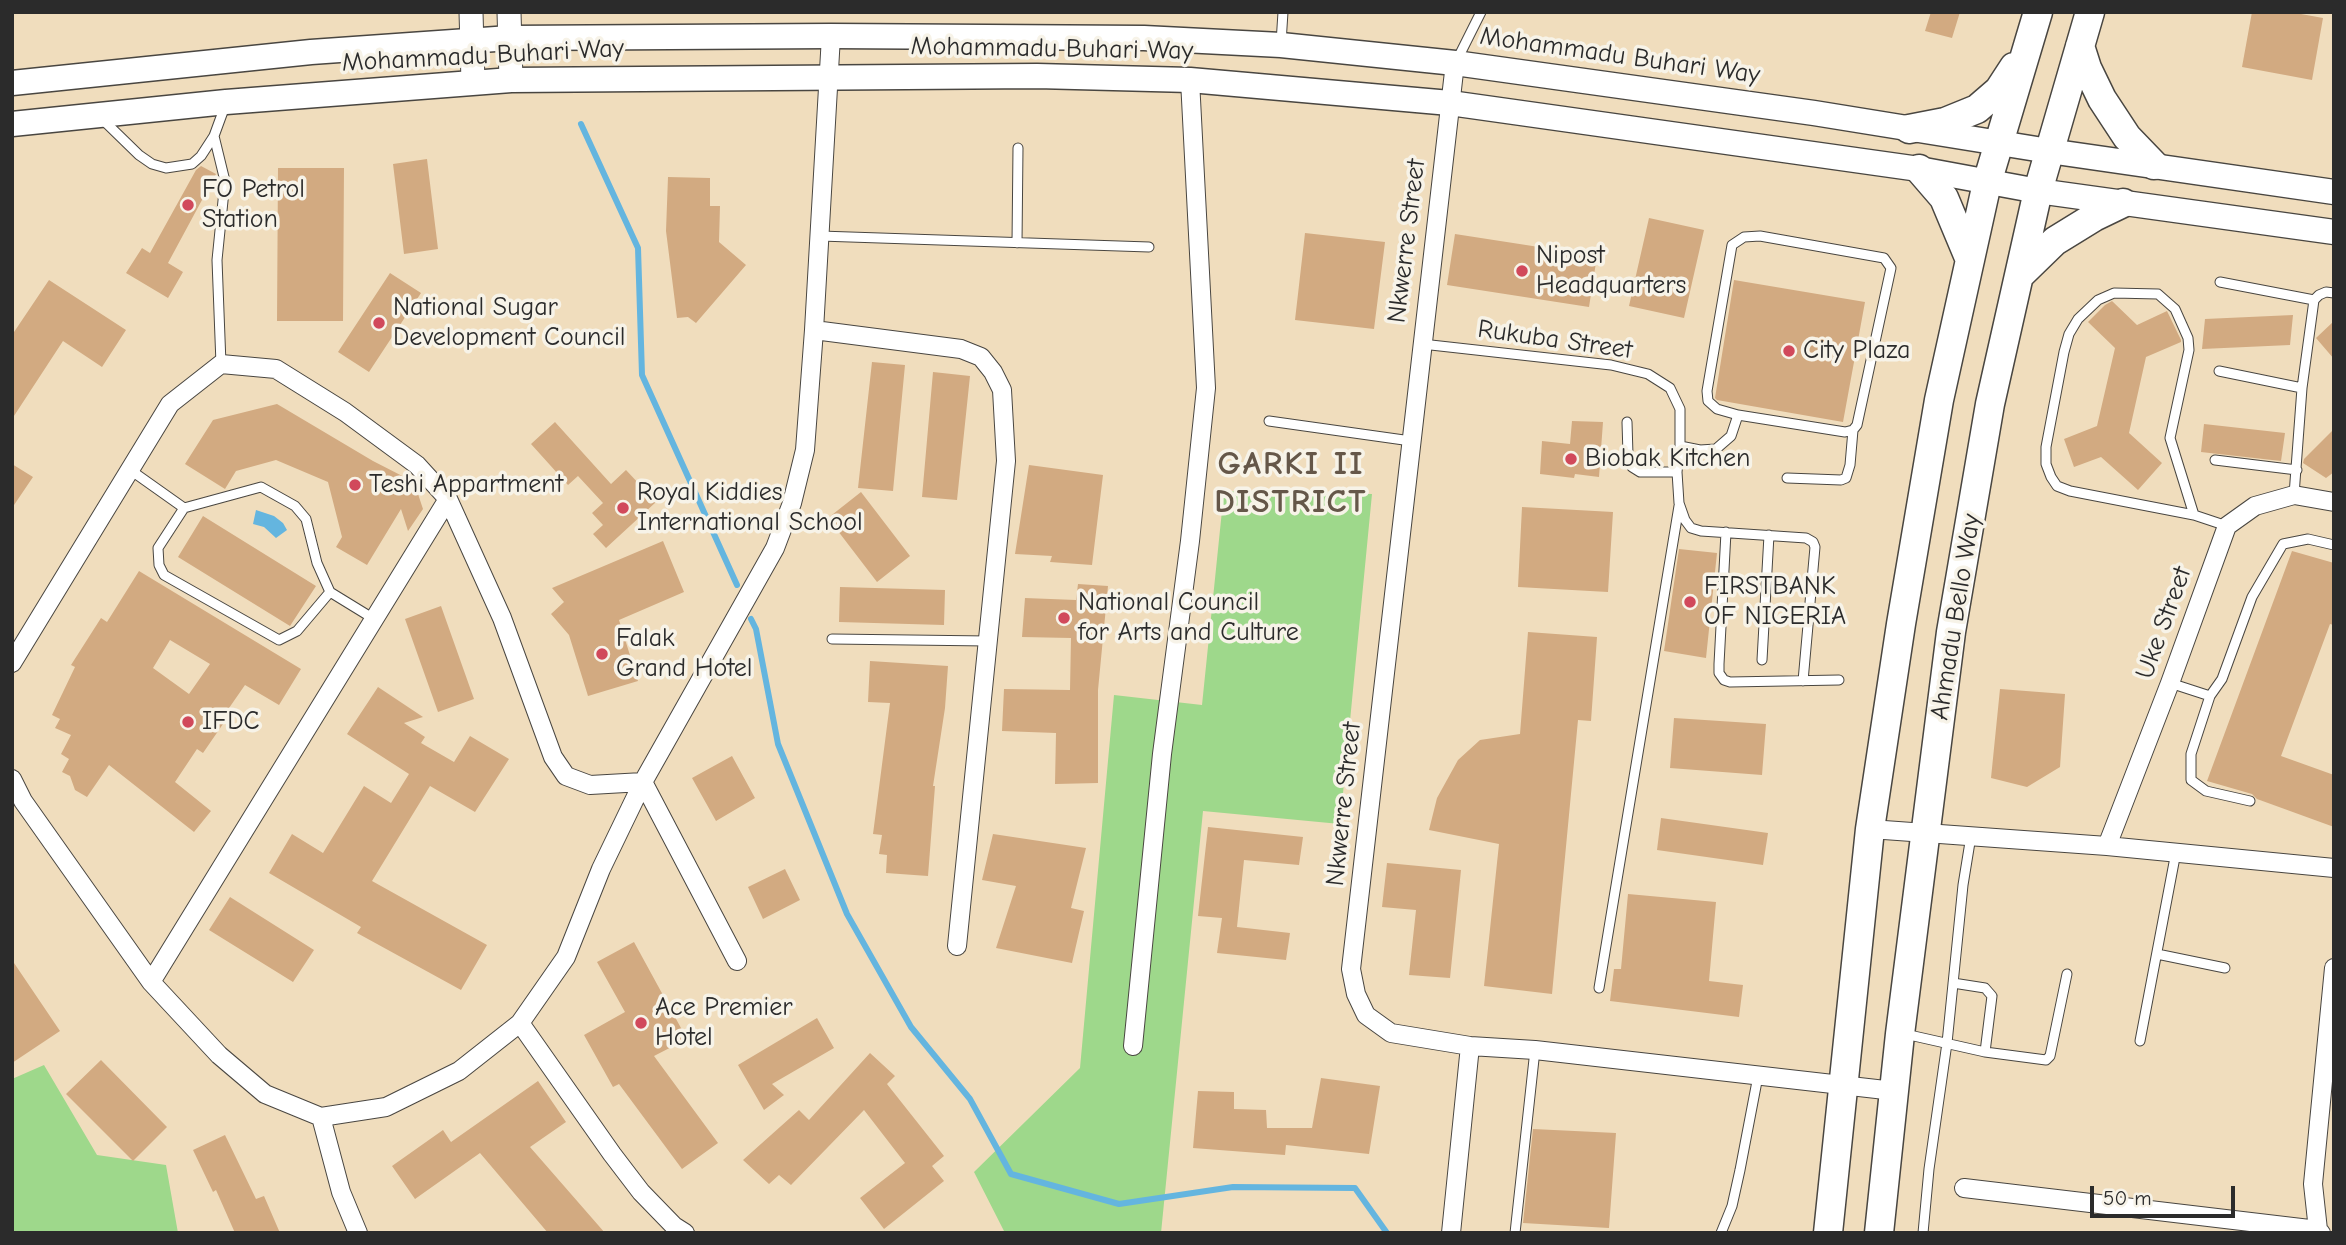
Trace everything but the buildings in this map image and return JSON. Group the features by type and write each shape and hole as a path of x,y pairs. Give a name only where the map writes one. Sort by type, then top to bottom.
{"main road":[{"name":"Ahmadu Bello Way","path":"1828,1233 1870,829 1901,624 1940,400 1987,183 2038,12"},
{"name":"Ahmadu Bello Way","path":"1879,1233 1900,1034 1951,632 1990,404 2038,191 2090,12"},
{"name":"Mohammadu Buhari Way","path":"12,83 311,51 510,37 1144,38 1281,44 1455,63 1814,113 2049,151 2334,192"},
{"path":"1909,129 1945,122 1977,109 1999,90 2029,40"},
{"path":"2080,46 2102,99 2127,137 2154,165"},
{"name":"Mohammadu Buhari Way","path":"12,124 226,102 511,80 829,76 1037,76 1190,80 1450,103 1919,169 2038,191 2334,232"},
{"path":"1919,169 1944,198 1970,260"},
{"path":"2019,276 2055,242 2123,203"}],"street":[{"path":"471,12 473,82"},
{"path":"509,12 511,80"},
{"path":"12,779 23,801 151,982 219,1055 265,1094 321,1117 386,1107 459,1071 520,1023 566,957 601,869 642,782 775,548 792,503 804,450 814,330 831,36"},
{"name":"Nkwerre Street","path":"1455,63 1351,969 1356,994 1366,1015 1391,1033 1470,1046 1535,1050 1894,1091"},
{"path":"1133,1046 1158,791 1190,541 1206,388 1190,80"},
{"path":"814,330 961,349 981,357 1002,390 1006,461 957,946"},
{"path":"12,663 170,404 221,364 276,369 345,412 417,465 448,499 502,618 554,757 566,776 590,785 642,782"},
{"path":"2227,526 2255,506 2294,495 2334,502"},
{"path":"151,982 448,499"},
{"name":"Uke Street","path":"2107,846 2227,526"},
{"path":"642,782 737,961"},
{"path":"1870,829 2107,846 2334,868"},
{"path":"1964,1188 2320,1231 2313,1184 2331,1034 2334,968"},
{"path":"520,1023 641,1192 674,1226 685,1233"},
{"path":"1451,1233 1470,1046"},
{"path":"321,1117 341,1192 358,1233"}],"lane":[{"path":"1281,44 1283,12"},
{"path":"1455,63 1481,12"},
{"path":"97,115 139,155 152,164 166,168 192,164 201,156 214,136 226,102"},
{"path":"214,136 225,181 217,260 221,364"},
{"path":"1017,243 1018,148"},
{"path":"820,236 1149,247"},
{"path":"1787,478 1846,478 1853,430 1857,425 1891,268 1884,258 1760,236 1744,237 1732,245 1707,391 1708,401 1717,409 1738,415 1845,432 1853,430"},
{"path":"2220,282 2314,300"},
{"path":"2294,495 2302,388 2314,300 2326,292 2334,293"},
{"path":"2194,515 2170,438 2189,350 2188,338 2175,309 2158,294 2114,293 2098,300 2078,319 2068,334 2046,447 2046,464 2051,477 2057,486 2070,491 2194,515 2227,526"},
{"name":"Rukuba Street","path":"1422,344 1611,365 1648,374 1670,388 1680,409 1677,472 1679,503 1685,520 1691,528 1701,531 1726,532"},
{"path":"2219,371 2302,388"},
{"path":"1680,446 1700,450 1716,449 1731,436 1738,415"},
{"path":"1269,421 1411,441"},
{"path":"1627,422 1628,454 1632,467 1640,472 1677,472"},
{"path":"2216,460 2297,470"},
{"path":"129,469 184,508"},
{"path":"330,592 297,631 279,640 164,575 159,565 158,548 184,508 261,487 295,506 306,519 317,563 330,592 374,619"},
{"path":"1599,988 1679,503"},
{"path":"1803,681 1815,547 1813,542 1806,538 1726,532 1720,673 1724,680 1730,682 1803,681 1839,680"},
{"path":"1762,660 1769,535"},
{"path":"2250,801 2206,791 2191,780 2191,754 2210,696 2222,679 2252,597 2283,544 2308,539 2334,545"},
{"path":"832,639 988,641"},
{"path":"2170,683 2210,696"},
{"path":"1923,1233 1947,1043 1963,885 1972,836"},
{"path":"2140,1041 2176,852"},
{"path":"2157,954 2225,968"},
{"path":"1900,1034 1985,1052 2046,1060 2050,1056 2067,975"},
{"path":"1953,983 1985,988 1992,996 1993,1005 1985,1052"},
{"path":"1515,1233 1535,1050"},
{"path":"1721,1233 1732,1206 1758,1076"}],"green space":[{"path":"1224,491 1372,494 1340,824 1203,811 1161,1233 1005,1233 974,1172 1080,1068 1114,695 1202,705"},
{"path":"44,1065 97,1155 166,1165 178,1233 12,1233 12,1079"}],"water":[{"path":"256,510 274,516 287,530 276,538 264,527 253,524"}],"waterway":[{"path":"581,124 638,248 642,375 737,585"},
{"path":"751,619 756,629 778,744 847,914 911,1027 970,1099 1011,1174 1119,1204 1233,1187 1355,1188 1387,1233"}],"place":[{"name":"FO Petrol Station","path":"188,205"},
{"name":"Nipost Headquarters","path":"1522,271"},
{"name":"National Sugar Development Council","path":"379,323"},
{"name":"City Plaza","path":"1789,351"},
{"name":"Biobak Kitchen","path":"1571,459"},
{"name":"Teshi Appartment","path":"355,485"},
{"name":"Royal Kiddies International School","path":"623,508"},
{"name":"FIRSTBANK OF NIGERIA","path":"1690,602"},
{"name":"National Council for Arts and Culture","path":"1064,618"},
{"name":"Falak Grand Hotel","path":"602,654"},
{"name":"IFDC","path":"188,722"},
{"name":"Ace Premier Hotel","path":"641,1023"}],"district":[{"name":"GARKI II DISTRICT","path":"1291,484"}]}
